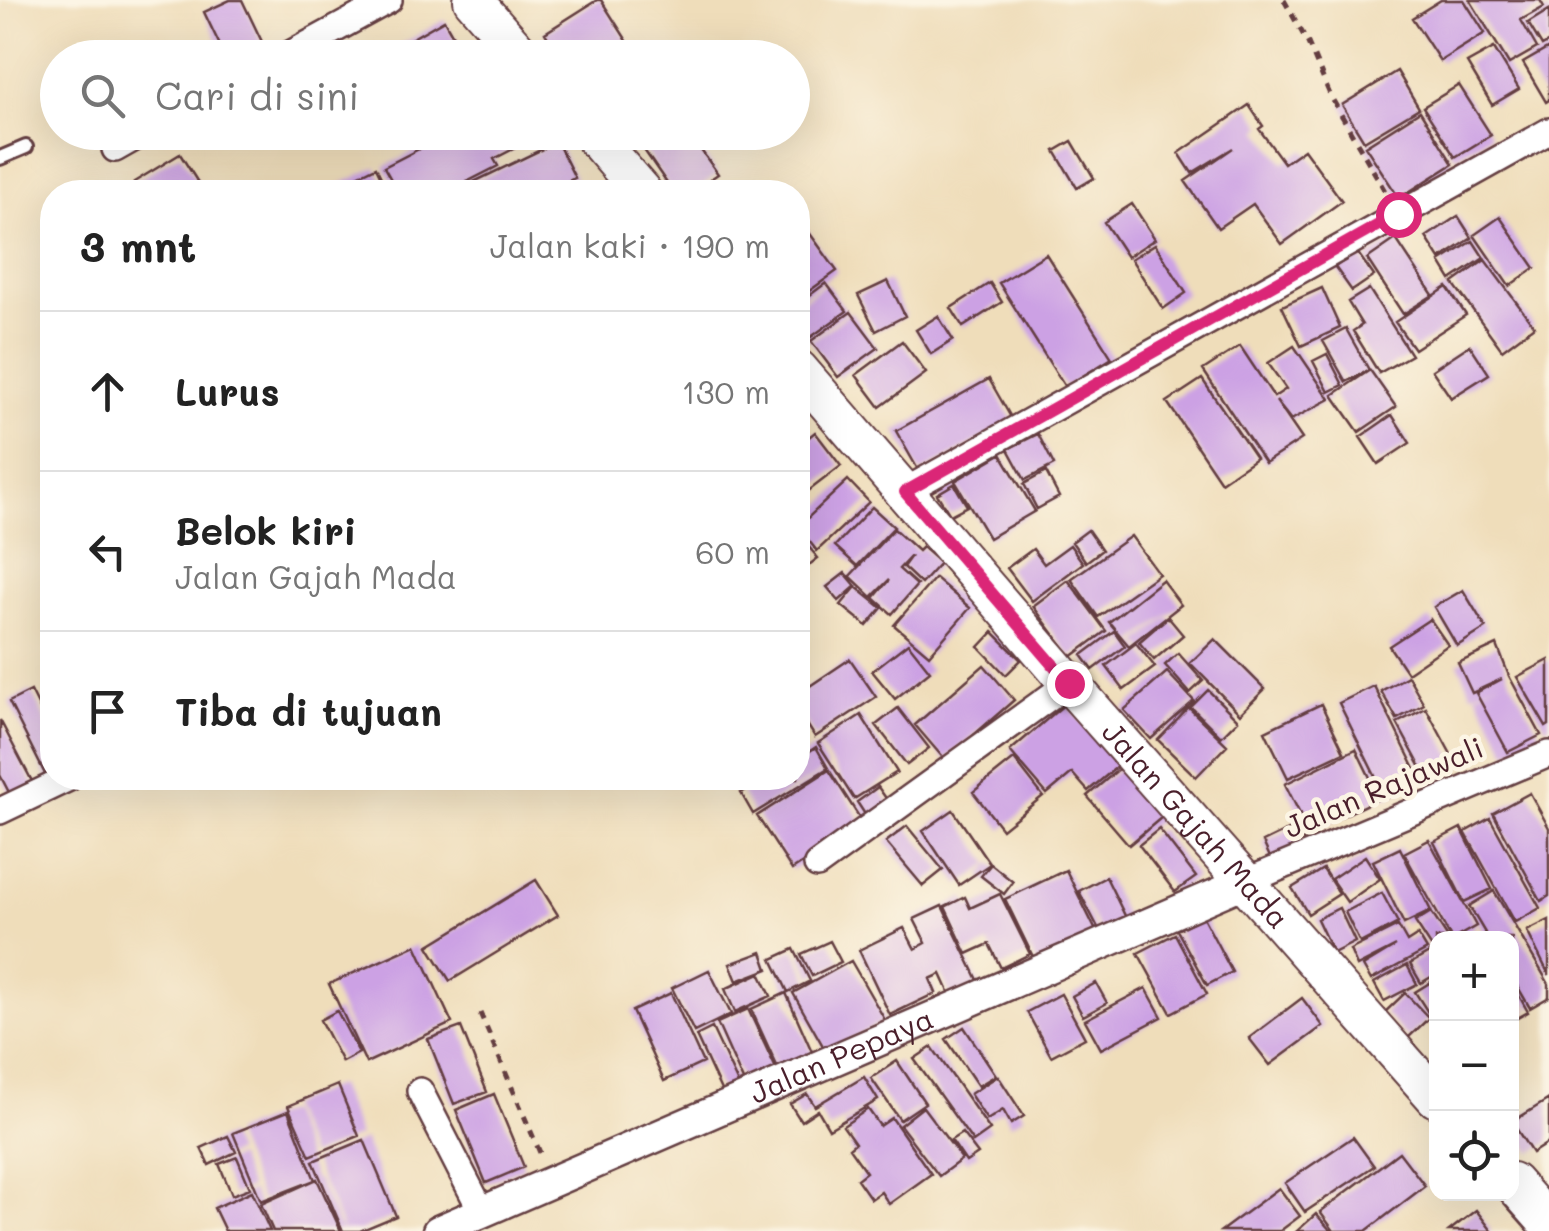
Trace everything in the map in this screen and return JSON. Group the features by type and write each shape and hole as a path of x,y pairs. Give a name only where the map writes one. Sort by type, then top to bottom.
{"main road":[{"path":"473,0 508,40"},
{"path":"606,150 632,180"},
{"name":"Jalan Gajah Mada","path":"810,383 1429,1090"},
{"path":"1519,1189 1546,1215"}],"street":[{"path":"316,40 389,0"},
{"path":"905,492 1549,131"},
{"path":"817,865 1069,683"},
{"name":"Jalan Rajawali","path":"1245,882 1549,754"},
{"path":"0,811 44,790"},
{"name":"Jalan Pepaya","path":"438,1231 1245,882"},
{"path":"420,1091 482,1212"}],"lane":[{"path":"0,158 26,147"}],"path":[{"path":"1284,0 1331,96 1398,214"},
{"path":"480,1013 552,1181"}],"building":[{"path":"230,0 242,0 261,40 217,40 204,12"},
{"path":"601,0 627,40 549,40 545,33"},
{"path":"1441,0 1464,0 1485,33 1440,61 1412,18"},
{"path":"1470,0 1540,0 1544,7 1521,20 1537,48 1509,64"},
{"path":"1549,10 1549,42 1542,46 1528,23"},
{"path":"444,20 456,40 409,40"},
{"path":"1494,48 1519,89 1492,105 1467,63"},
{"path":"1549,48 1549,100 1546,102 1523,63"},
{"path":"1397,71 1419,108 1364,141 1342,105"},
{"path":"1459,85 1491,135 1455,157 1423,107"},
{"path":"1249,105 1263,126 1259,129 1284,163 1304,149 1342,201 1282,244 1253,204 1218,228 1185,181 1233,148 1192,173 1179,153"},
{"path":"1420,111 1453,164 1399,198 1365,146"},
{"path":"1072,141 1094,178 1077,188 1055,151"},
{"path":"417,150 511,150 494,159 498,166 471,180 391,180 384,167"},
{"path":"540,150 561,150 575,178 571,180 478,180"},
{"path":"644,150 701,150 718,174 709,180 665,180"},
{"path":"180,154 196,180 137,180"},
{"path":"376,167 382,180 349,180"},
{"path":"1132,204 1155,239 1127,257 1104,222"},
{"path":"1458,216 1472,238 1440,259 1426,237"},
{"path":"1500,217 1535,268 1509,286 1474,235"},
{"path":"810,234 837,271 810,290"},
{"path":"1396,239 1433,295 1403,314 1367,259"},
{"path":"1473,241 1484,258 1451,280 1440,262"},
{"path":"1155,244 1186,293 1163,309 1131,259"},
{"path":"1357,252 1374,276 1352,291 1335,267"},
{"path":"1046,254 1112,358 1065,387 999,283"},
{"path":"1485,260 1534,326 1502,350 1453,283"},
{"path":"888,281 905,316 876,331 858,295"},
{"path":"826,283 847,311 810,338 810,295"},
{"path":"990,283 1002,302 963,327 951,308"},
{"path":"1447,287 1466,315 1414,349 1395,322"},
{"path":"1322,288 1340,328 1301,346 1282,306"},
{"path":"1369,289 1411,355 1379,373 1353,331 1362,325 1348,302"},
{"path":"851,312 878,348 838,377 811,341"},
{"path":"938,316 953,340 931,354 916,330"},
{"path":"1346,329 1369,370 1346,382 1323,341"},
{"path":"902,341 926,373 880,407 856,375"},
{"path":"1470,345 1489,374 1451,398 1432,370"},
{"path":"1240,346 1274,397 1286,389 1268,363 1294,346 1330,399 1291,420 1276,401 1302,439 1265,463 1203,370"},
{"path":"1327,354 1343,385 1329,392 1313,361"},
{"path":"1370,370 1396,407 1359,432 1333,395"},
{"path":"989,379 1013,421 920,473 896,431"},
{"path":"1202,379 1256,458 1221,482 1167,402"},
{"path":"1392,415 1410,443 1378,464 1360,437"},
{"path":"815,432 841,466 810,490 810,436"},
{"path":"1038,434 1054,465 1025,480 1008,449"},
{"path":"1001,454 1035,511 989,538 955,481"},
{"path":"1046,472 1059,497 1037,509 1024,484"},
{"path":"848,480 869,502 817,551 810,542 810,516"},
{"path":"954,484 967,506 950,515 937,494"},
{"path":"872,507 894,527 857,566 835,546"},
{"path":"894,529 918,551 922,547 940,563 921,584 903,567 911,556 899,569 917,585 892,614 874,598 889,580 872,597 850,576"},
{"path":"1088,530 1102,550 1086,562 1072,542"},
{"path":"1131,536 1159,574 1098,617 1071,579"},
{"path":"1070,545 1083,563 1032,601 1007,568 1033,549 1044,564"},
{"path":"810,548 818,558 810,564"},
{"path":"845,573 856,586 839,601 827,587"},
{"path":"935,578 970,608 929,655 894,625"},
{"path":"1068,580 1106,631 1071,657 1033,606"},
{"path":"1162,580 1181,605 1129,646 1109,622"},
{"path":"856,587 882,608 867,626 841,605"},
{"path":"1463,590 1486,628 1457,646 1434,607"},
{"path":"1168,617 1183,635 1154,660 1139,642"},
{"path":"1430,619 1448,645 1407,673 1389,646"},
{"path":"1114,631 1125,646 1093,670 1082,655"},
{"path":"993,632 1021,660 1006,675 979,647"},
{"path":"1215,639 1265,689 1240,714 1190,663"},
{"path":"908,643 930,671 895,699 872,671"},
{"path":"1136,643 1155,667 1124,690 1106,666"},
{"path":"1497,645 1541,735 1508,752 1476,693 1502,679 1472,693 1458,663"},
{"path":"1178,653 1203,681 1190,693 1165,665"},
{"path":"850,659 876,697 815,737 810,729 810,686"},
{"path":"1549,660 1549,725 1546,727 1517,677"},
{"path":"984,665 1014,700 945,760 915,725"},
{"path":"1167,672 1194,701 1151,739 1124,710"},
{"path":"1408,676 1424,704 1397,719 1381,691"},
{"path":"1374,686 1421,781 1386,798 1339,703"},
{"path":"1208,690 1238,720 1221,737 1191,707"},
{"path":"31,691 40,709 40,764 9,702"},
{"path":"1066,703 1119,765 1088,791 1072,773 1047,794 1010,751"},
{"path":"1321,704 1344,752 1288,778 1265,731"},
{"path":"898,708 929,748 907,765 876,725"},
{"path":"1189,708 1227,745 1196,777 1158,740"},
{"path":"1426,708 1459,769 1430,784 1397,723"},
{"path":"861,715 897,772 854,799 818,743"},
{"path":"0,720 35,787 12,798 0,775"},
{"path":"816,747 828,768 810,779 810,751"},
{"path":"1356,749 1380,798 1309,832 1285,784"},
{"path":"1014,759 1043,796 1002,829 973,792"},
{"path":"1120,768 1162,817 1129,845 1087,796"},
{"path":"829,770 863,823 792,870 757,816 798,790 810,790 810,782"},
{"path":"878,787 890,804 868,819 857,802"},
{"path":"746,790 792,790 753,814 741,793"},
{"path":"1530,793 1549,828 1549,896 1541,901 1493,813"},
{"path":"953,810 990,864 959,885 923,831"},
{"path":"1490,818 1540,908 1515,922 1465,832"},
{"path":"907,826 943,870 923,886 886,842"},
{"path":"1296,826 1308,851 1275,868 1263,842"},
{"path":"1461,828 1492,889 1464,902 1434,842"},
{"path":"1159,829 1196,877 1175,892 1139,845"},
{"path":"1429,840 1476,926 1467,931 1447,931 1404,853"},
{"path":"1400,848 1431,911 1404,924 1373,861"},
{"path":"1365,856 1380,879 1347,902 1331,879"},
{"path":"991,864 1013,882 1004,894 981,876"},
{"path":"1323,869 1339,894 1308,914 1292,888"},
{"path":"1066,870 1100,939 1039,969 1005,899"},
{"path":"1106,877 1130,926 1104,939 1079,891"},
{"path":"536,880 558,915 450,981 428,946"},
{"path":"1494,891 1518,931 1484,931 1469,906"},
{"path":"1382,893 1398,923 1360,943 1345,912"},
{"path":"1000,894 1030,954 1001,968 989,944 967,954 945,907 965,897 970,908"},
{"path":"942,906 980,984 952,998 941,974 930,979 936,993 890,1015 859,950 904,928 915,949 926,943 914,919"},
{"path":"1339,908 1355,942 1333,953 1317,919"},
{"path":"1431,912 1443,931 1429,931 1429,943 1415,922"},
{"path":"1203,917 1232,972 1207,985 1177,930"},
{"path":"1549,920 1549,975 1527,931"},
{"path":"1398,926 1407,942 1418,935 1427,950 1371,980 1363,966 1396,946 1357,966 1350,950"},
{"path":"1519,933 1549,984 1549,997 1530,1008 1519,989"},
{"path":"1175,934 1207,994 1171,1013 1138,953"},
{"path":"830,941 841,962 812,976 801,954"},
{"path":"416,945 452,1023 366,1063 329,984"},
{"path":"794,949 810,981 788,992 772,959"},
{"path":"762,952 768,969 737,981 730,964"},
{"path":"1429,953 1429,978 1421,983 1410,964"},
{"path":"851,961 885,1020 827,1053 793,993"},
{"path":"1407,965 1417,984 1384,1001 1374,983"},
{"path":"709,970 731,1014 694,1032 672,988"},
{"path":"760,973 771,996 735,1012 725,989"},
{"path":"1096,983 1107,1003 1083,1016 1072,996"},
{"path":"1429,983 1429,1014 1415,992"},
{"path":"1146,988 1162,1017 1101,1049 1085,1020"},
{"path":"671,993 703,1063 664,1081 632,1011"},
{"path":"786,993 817,1063 783,1079 751,1009"},
{"path":"1405,993 1429,1018 1408,1038 1384,1013"},
{"path":"1061,994 1085,1038 1051,1056 1027,1012"},
{"path":"1519,996 1528,1012 1519,1017"},
{"path":"1302,998 1323,1026 1270,1065 1249,1038"},
{"path":"748,1009 779,1075 747,1090 717,1023"},
{"path":"337,1011 359,1053 342,1062 320,1020"},
{"path":"461,1027 487,1092 454,1104 428,1039"},
{"path":"964,1027 996,1075 978,1086 946,1039"},
{"path":"712,1028 742,1092 725,1099 696,1036"},
{"path":"932,1047 990,1130 973,1142 914,1059"},
{"path":"897,1061 925,1103 900,1120 871,1078"},
{"path":"998,1076 1024,1116 1011,1124 1003,1110 987,1120 970,1094"},
{"path":"864,1077 878,1100 829,1129 818,1110 801,1121 790,1104 807,1094 815,1106"},
{"path":"338,1085 359,1136 310,1156 288,1106"},
{"path":"494,1094 524,1167 486,1183 456,1110"},
{"path":"1549,1099 1549,1142 1532,1153 1519,1133 1519,1118"},
{"path":"923,1107 962,1159 939,1176 900,1125"},
{"path":"868,1109 880,1126 892,1118 931,1174 889,1204 881,1192 871,1199 857,1179 866,1172 849,1148 855,1143 843,1126"},
{"path":"288,1111 315,1180 261,1201 233,1133"},
{"path":"962,1133 978,1154 966,1162 951,1140"},
{"path":"228,1136 236,1152 209,1165 201,1148"},
{"path":"1353,1137 1374,1166 1305,1212 1285,1183"},
{"path":"364,1140 396,1216 360,1231 343,1231 313,1161"},
{"path":"1399,1152 1425,1186 1366,1231 1334,1231 1320,1212"},
{"path":"237,1157 250,1188 232,1195 219,1164"},
{"path":"317,1179 341,1231 273,1231 261,1204"},
{"path":"1279,1188 1300,1216 1280,1231 1221,1231"},
{"path":"252,1191 270,1231 225,1231 214,1208"},
{"path":"1476,1210 1492,1231 1449,1231"},
{"path":"1316,1214 1331,1231 1297,1231"}],"route":[{"path":"1069,683 905,492 1398,214"}]}
